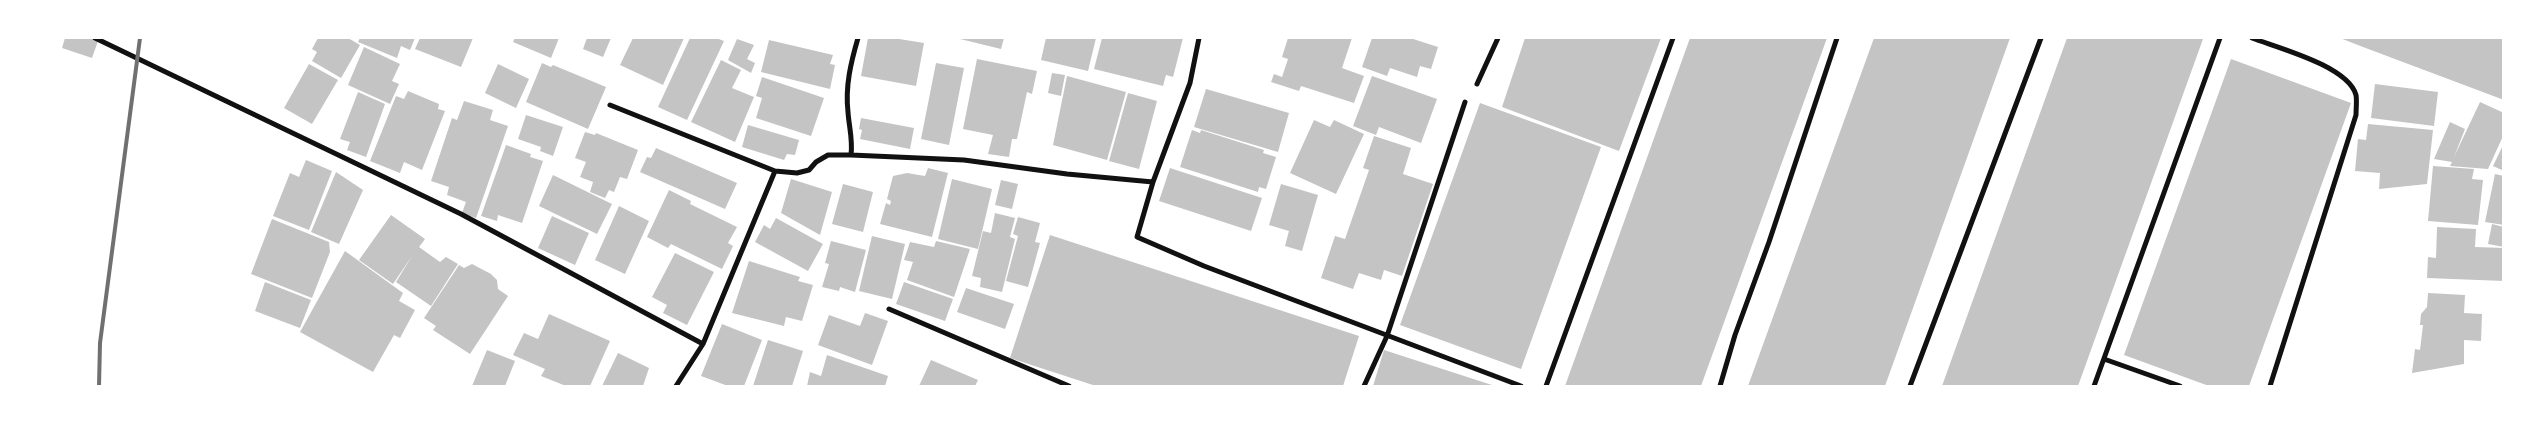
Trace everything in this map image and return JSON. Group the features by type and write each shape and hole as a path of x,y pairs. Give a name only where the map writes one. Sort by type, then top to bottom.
{"street":[{"path":"95,38 460,214 703,344"},
{"path":"851,155 853,140 847,111 848,77 858,38"},
{"path":"1199,38 1190,83 1153,182 1137,237 1204,266 1521,386"},
{"path":"1477,84 1498,38"},
{"path":"1546,386 1673,38"},
{"path":"1720,386 1735,335 1769,242 1837,38"},
{"path":"1910,386 2041,38"},
{"path":"2094,386 2220,38"},
{"path":"2252,38 2329,68 2344,77 2356,95 2356,115 2270,386"},
{"path":"1364,386 1387,336 1465,102"},
{"path":"610,105 775,171 797,173 809,170 816,162 828,155 851,155 964,160 1153,182"},
{"path":"676,386 703,344 775,171"},
{"path":"889,309 1069,386"},
{"path":"2104,359 2180,386"}],"building":[{"path":"65,38 88,38 98,41 92,58 62,48"},
{"path":"318,38 348,38 360,45 341,78 312,61 317,52 312,49"},
{"path":"360,38 415,38 410,50 401,46 397,58 358,42"},
{"path":"420,38 473,38 461,67 415,49"},
{"path":"515,38 559,38 551,58 513,42"},
{"path":"587,38 611,38 603,57 583,49"},
{"path":"633,38 684,38 663,85 620,65"},
{"path":"690,38 716,38 724,41 687,120 658,107"},
{"path":"868,38 893,38 924,43 916,86 861,76"},
{"path":"956,38 1004,38 1001,49"},
{"path":"1046,38 1096,38 1088,71 1041,60"},
{"path":"1102,38 1183,38 1173,77 1166,75 1163,86 1094,69"},
{"path":"1288,38 1352,38 1342,68 1364,76 1354,103 1301,86 1299,91 1271,82 1274,74 1282,77 1288,59 1282,57"},
{"path":"1372,38 1410,38 1438,47 1431,69 1420,66 1417,77 1390,68 1387,76 1362,67"},
{"path":"1525,38 1661,38 1619,151 1502,107"},
{"path":"1690,38 1827,38 1701,386 1565,386"},
{"path":"1874,38 2010,38 1885,386 1748,386"},
{"path":"2067,38 2203,39 2078,386 1942,386"},
{"path":"2340,38 2504,38 2504,100 2363,47"},
{"path":"737,39 754,45 747,59 755,63 751,73 728,60"},
{"path":"769,40 833,55 830,64 835,65 830,89 761,72"},
{"path":"364,47 400,64 392,81 399,84 390,104 348,85"},
{"path":"977,59 1037,71 1032,94 1027,92 1017,139 1012,139 1009,157 988,154 993,135 963,129"},
{"path":"2231,59 2351,103 2249,386 2209,386 2124,355"},
{"path":"721,60 741,70 732,88 754,97 735,142 691,122"},
{"path":"542,63 551,67 553,65 606,87 588,129 526,102"},
{"path":"936,63 964,68 949,145 921,139"},
{"path":"309,64 338,80 312,124 284,108"},
{"path":"498,64 529,79 516,108 485,93"},
{"path":"1052,73 1065,75 1061,96 1048,93"},
{"path":"1067,76 1126,92 1107,160 1053,145"},
{"path":"1372,76 1437,99 1421,143 1379,127 1376,135 1353,126"},
{"path":"762,77 824,98 811,136 756,118 762,98 756,96"},
{"path":"2375,84 2438,92 2434,126 2371,118"},
{"path":"1206,89 1289,113 1278,152 1194,127"},
{"path":"408,91 439,104 438,109 445,111 422,170 404,162 400,173 370,161 396,96 404,99"},
{"path":"358,92 385,104 366,157 347,150 350,142 340,139"},
{"path":"1128,93 1157,101 1139,169 1109,161"},
{"path":"464,101 493,110 490,120 508,126 476,218 462,213 466,202 447,195 449,187 431,181 452,118 457,120"},
{"path":"2480,102 2504,113 2504,134 2488,169 2450,166 2452,162 2434,159 2450,122 2465,129 2454,157"},
{"path":"1480,103 1601,147 1521,369 1400,325"},
{"path":"526,115 563,127 553,156 540,151 541,147 518,139"},
{"path":"861,118 914,128 910,149 860,139 862,130 859,129"},
{"path":"1314,120 1330,127 1334,120 1364,134 1336,194 1290,173"},
{"path":"2368,124 2433,130 2427,184 2379,189 2380,173 2355,171 2358,139 2366,140"},
{"path":"748,125 799,140 795,155 787,154 784,160 742,147"},
{"path":"1192,130 1200,133 1201,130 1264,150 1263,153 1276,157 1266,189 1259,187 1258,192 1180,167"},
{"path":"585,132 595,135 596,133 638,150 627,179 620,177 614,192 609,190 605,198 590,192 593,182 580,177 586,162 575,158"},
{"path":"1374,136 1411,148 1403,174 1433,184 1402,276 1384,270 1381,280 1359,273 1353,289 1321,278 1335,236 1345,239 1369,170 1363,168"},
{"path":"2504,143 2504,171 2493,166"},
{"path":"506,145 531,154 530,157 543,161 522,223 498,215 497,221 481,216"},
{"path":"656,148 737,183 725,209 640,172 647,157 651,158"},
{"path":"306,160 332,171 309,230 273,216 290,173 299,177"},
{"path":"2433,166 2474,169 2472,179 2483,180 2478,225 2428,221"},
{"path":"928,168 948,173 932,237 880,224 886,203 890,205 891,201 887,199 893,176 907,173 925,176"},
{"path":"1170,168 1262,198 1251,231 1159,201"},
{"path":"336,172 363,190 339,244 311,232"},
{"path":"2495,174 2504,176 2504,225 2485,222"},
{"path":"553,175 612,204 597,234 539,206"},
{"path":"791,179 832,192 820,235 781,213"},
{"path":"952,179 992,189 978,249 938,239"},
{"path":"1001,180 1018,184 1012,209 995,205"},
{"path":"843,184 873,192 863,232 832,224"},
{"path":"1281,184 1318,195 1302,251 1285,246 1289,231 1269,225"},
{"path":"669,190 691,201 690,204 737,227 728,243 733,246 722,269 671,244 668,248 647,237"},
{"path":"619,206 649,221 625,274 595,260"},
{"path":"995,213 1015,218 1010,237 1015,239 1002,292 980,287 981,278 972,276 983,231 991,233"},
{"path":"391,215 425,239 419,247 440,262 446,257 458,264 431,306 396,282 412,256 393,284 359,260"},
{"path":"552,216 589,233 575,265 538,248"},
{"path":"1018,217 1040,223 1035,242 1040,243 1028,287 1006,281 1018,236 1013,234"},
{"path":"776,218 823,244 808,271 755,242 764,225 770,229"},
{"path":"272,219 329,242 330,252 312,298 251,274"},
{"path":"2492,224 2504,227 2504,247 2488,244"},
{"path":"2437,227 2476,229 2475,247 2504,248 2504,281 2427,278 2428,257 2436,258"},
{"path":"1050,235 1359,336 1343,386 1096,386 1010,358"},
{"path":"872,236 905,244 892,299 859,291"},
{"path":"831,241 866,250 855,292 840,287 839,291 822,287 829,264 825,263"},
{"path":"936,241 970,249 954,297 907,280 913,262 904,260 910,242 934,247"},
{"path":"345,251 403,293 399,301 415,310 400,338 394,335 373,372 300,332"},
{"path":"675,253 714,272 687,325 663,313 667,305 652,297"},
{"path":"749,261 800,277 798,281 813,285 802,321 786,317 784,326 732,313"},
{"path":"472,264 491,274 497,280 498,289 508,296 470,354 433,330 436,326 424,318 459,265 464,268"},
{"path":"265,282 311,300 300,328 255,311"},
{"path":"904,282 953,299 945,321 896,304"},
{"path":"966,288 1014,304 1005,329 957,312"},
{"path":"2428,293 2465,295 2464,313 2482,314 2481,341 2464,340 2464,364 2412,373 2415,349 2420,350 2423,325 2420,325 2421,314 2427,307"},
{"path":"865,313 888,321 872,365 818,345 829,315 860,326"},
{"path":"549,314 610,341 590,386 566,386 541,376 545,369 513,355 524,333 538,339"},
{"path":"722,324 762,340 744,386 728,386 701,376"},
{"path":"768,340 803,351 792,386 753,386"},
{"path":"487,350 515,361 505,386 472,386"},
{"path":"1384,350 1495,386 1373,386"},
{"path":"618,353 649,368 643,386 602,386"},
{"path":"827,355 888,376 885,386 807,386 810,372 821,376"},
{"path":"931,360 978,380 975,386 919,386"}],"railway":[{"path":"99,386 100,343 140,38"}]}
